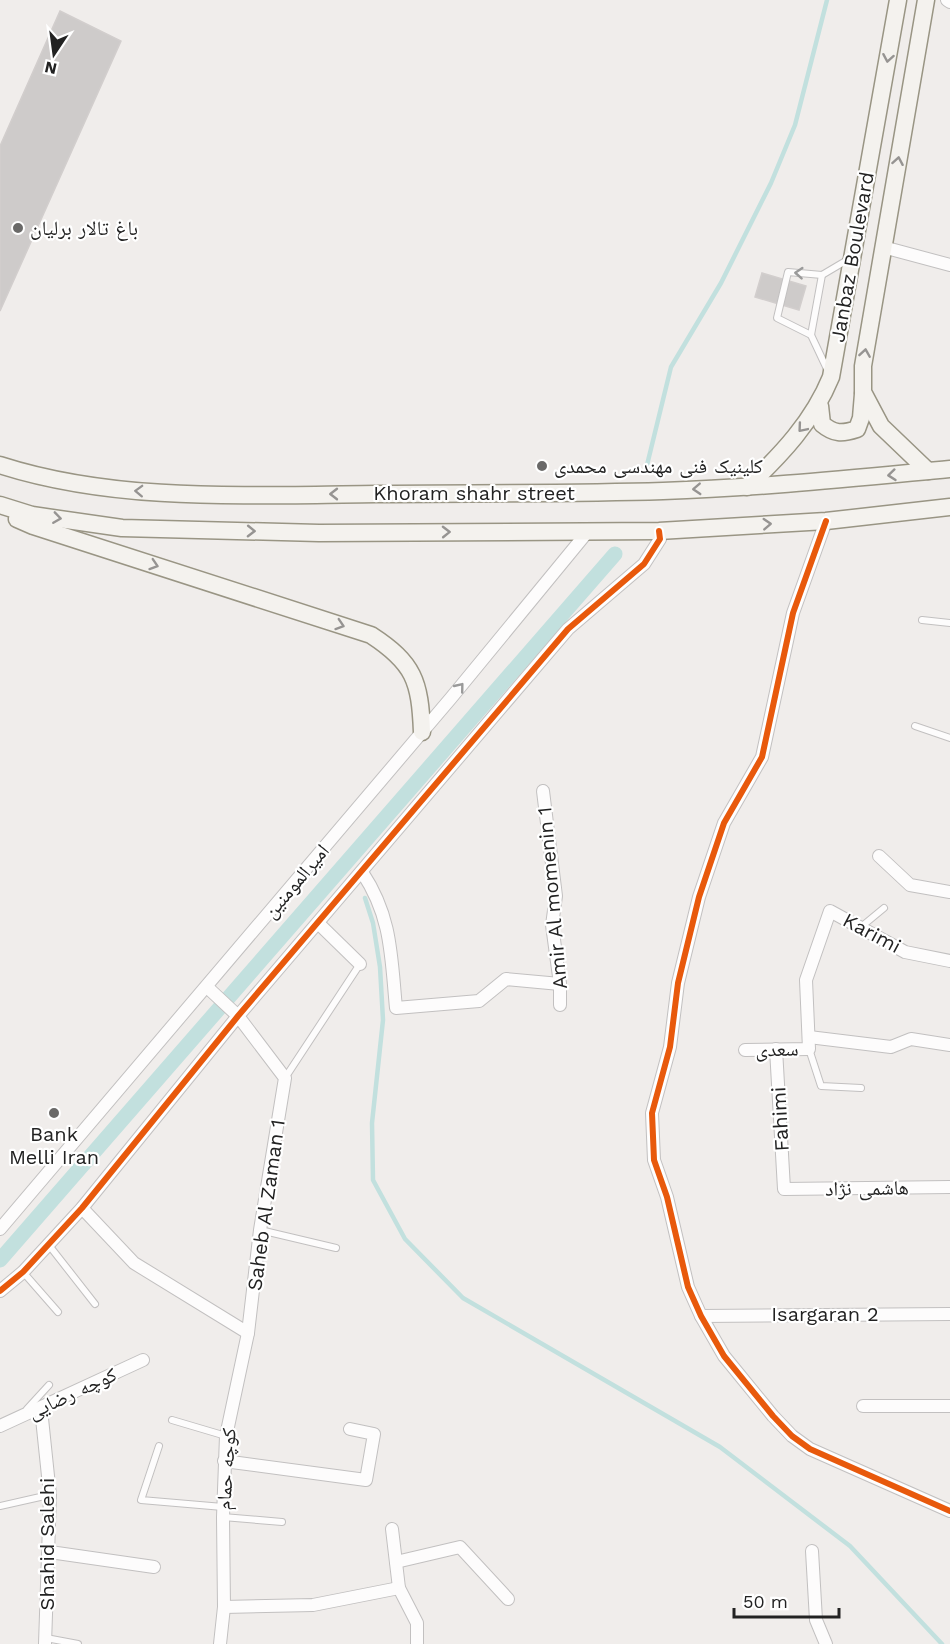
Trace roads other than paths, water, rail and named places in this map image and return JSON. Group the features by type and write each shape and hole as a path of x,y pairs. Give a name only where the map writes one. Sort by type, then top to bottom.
{"main road":[{"name":"Janbaz Boulevard","path":"747,487 771,465 820,406 831,377 898,0"},
{"name":"Janbaz Boulevard","path":"926,0 863,366 863,392 881,426 928,471"},
{"path":"820,406 822,424 831,431 844,433 856,429 861,418 863,392"},
{"name":"Khoram shahr street","path":"0,465 42,478 133,491 320,494 665,491 842,481 950,469"},
{"name":"Khoram shahr street","path":"0,505 32,515 122,528 319,533 659,531 826,521 950,507"},
{"path":"0,511 33,526 371,635 398,653 414,676 421,701 422,732"}],"street":[{"path":"883,247 950,265"},
{"path":"826,521 793,613 762,757 724,823 699,897 678,983 670,1047 652,1113 654,1160 667,1197 688,1287 700,1316 724,1356 792,1436 810,1449 950,1511"},
{"name":"امیرالمومنین","path":"0,1229 422,732 589,530"},
{"path":"0,1291 23,1272 82,1208 238,1016 568,629 644,564 660,539 659,531"},
{"name":"Amir Al momenin 1","path":"543,791 556,896 552,925 560,984 560,1005"},
{"path":"879,856 910,885 950,892"},
{"path":"362,872 381,903 390,944 396,1008 479,1001 506,979 560,984"},
{"name":"Karimi","path":"809,1043 806,980 808,968 830,911 905,952 950,962"},
{"path":"318,923 360,964"},
{"path":"207,987 238,1016 285,1078"},
{"name":"سعدی","path":"745,1050 776,1049 809,1043 891,1047 911,1039 950,1045"},
{"name":"Fahimi","path":"776,1049 784,1189"},
{"name":"Saheb Al Zaman 1","path":"248,1333 260,1230 285,1078"},
{"name":"هاشمی نژاد","path":"784,1189 950,1187"},
{"path":"82,1208 134,1263 248,1333"},
{"name":"Isargaran 2","path":"700,1316 950,1314"},
{"name":"کوچه حمام","path":"220,1644 224,1607 223,1512 226,1436 248,1333"},
{"name":"کوچه رضایی","path":"0,1426 143,1360"},
{"path":"862,1406 950,1406"},
{"name":"Shahid Salehi","path":"41,1409 50,1495 50,1552 45,1641"},
{"path":"224,1461 366,1480 374,1434 350,1430"},
{"path":"392,1529 399,1588 417,1623 417,1644"},
{"path":"396,1562 460,1547 508,1599"},
{"path":"812,1551 816,1620 826,1644"},
{"path":"50,1552 154,1568"},
{"path":"224,1607 313,1605 399,1588"}],"lane":[{"path":"811,335 777,318 788,272 822,275 852,257"},
{"path":"822,275 811,335 831,377"},
{"path":"921,620 950,623"},
{"path":"915,726 950,738"},
{"path":"861,927 884,908"},
{"path":"285,1078 360,964"},
{"path":"809,1043 821,1086 861,1088"},
{"path":"260,1230 336,1248"},
{"path":"48,1244 95,1304"},
{"path":"23,1272 58,1312"},
{"path":"21,1416 49,1385"},
{"path":"172,1420 226,1436"},
{"path":"159,1446 141,1500 282,1522"},
{"path":"0,1506 50,1495"},
{"path":"45,1641 78,1644"}],"waterway":[{"path":"647,465 671,367 721,283 771,183 795,125 827,0"},
{"path":"0,1260 615,554"},
{"path":"365,898 373,923 380,967 383,1020 372,1123 373,1180 405,1239 463,1298 720,1447 850,1546 942,1644"}],"place":[{"name":"باغ تالار برلیان","path":"18,228"},
{"name":"کلینیک فنی مهندسی محمدی","path":"542,466"},
{"name":"Bank Melli Iran","path":"54,1113"}]}
